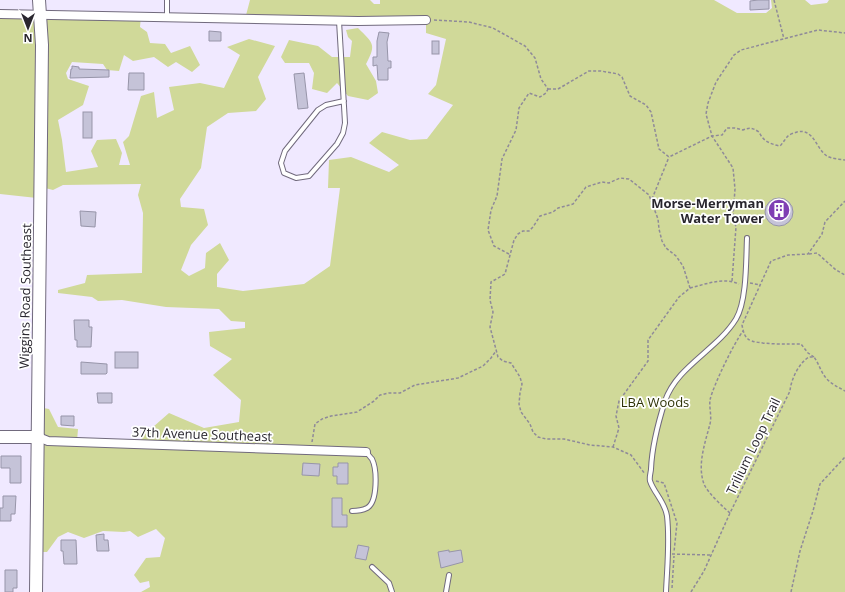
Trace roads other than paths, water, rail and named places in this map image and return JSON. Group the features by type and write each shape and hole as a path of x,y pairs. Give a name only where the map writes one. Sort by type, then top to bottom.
{"street":[{"name":"Wiggins Road Southeast","path":"36,592 42,45 39,0"},
{"path":"0,14 339,21 426,20"},
{"path":"0,437 38,437"},
{"name":"37th Avenue Southeast","path":"38,437 48,441 366,452"}],"lane":[{"path":"167,0 167,17"},
{"path":"339,21 344,101 345,123 343,133 337,144 309,176 296,178 284,173 282,162 285,151 318,110 326,105 344,101"},
{"path":"666,592 668,554 667,516 664,506 650,480 653,445 669,391 678,379 716,343 737,318 741,307 745,282 747,238"},
{"path":"352,511 367,508 375,494 374,466 372,460 366,452"},
{"path":"372,567 389,583 392,592"},
{"path":"446,592 449,575"}],"place":[{"name":"Morse-Merryman Water Tower","path":"779,210"}],"park label":[{"name":"LBA Woods","path":"655,402"}]}
